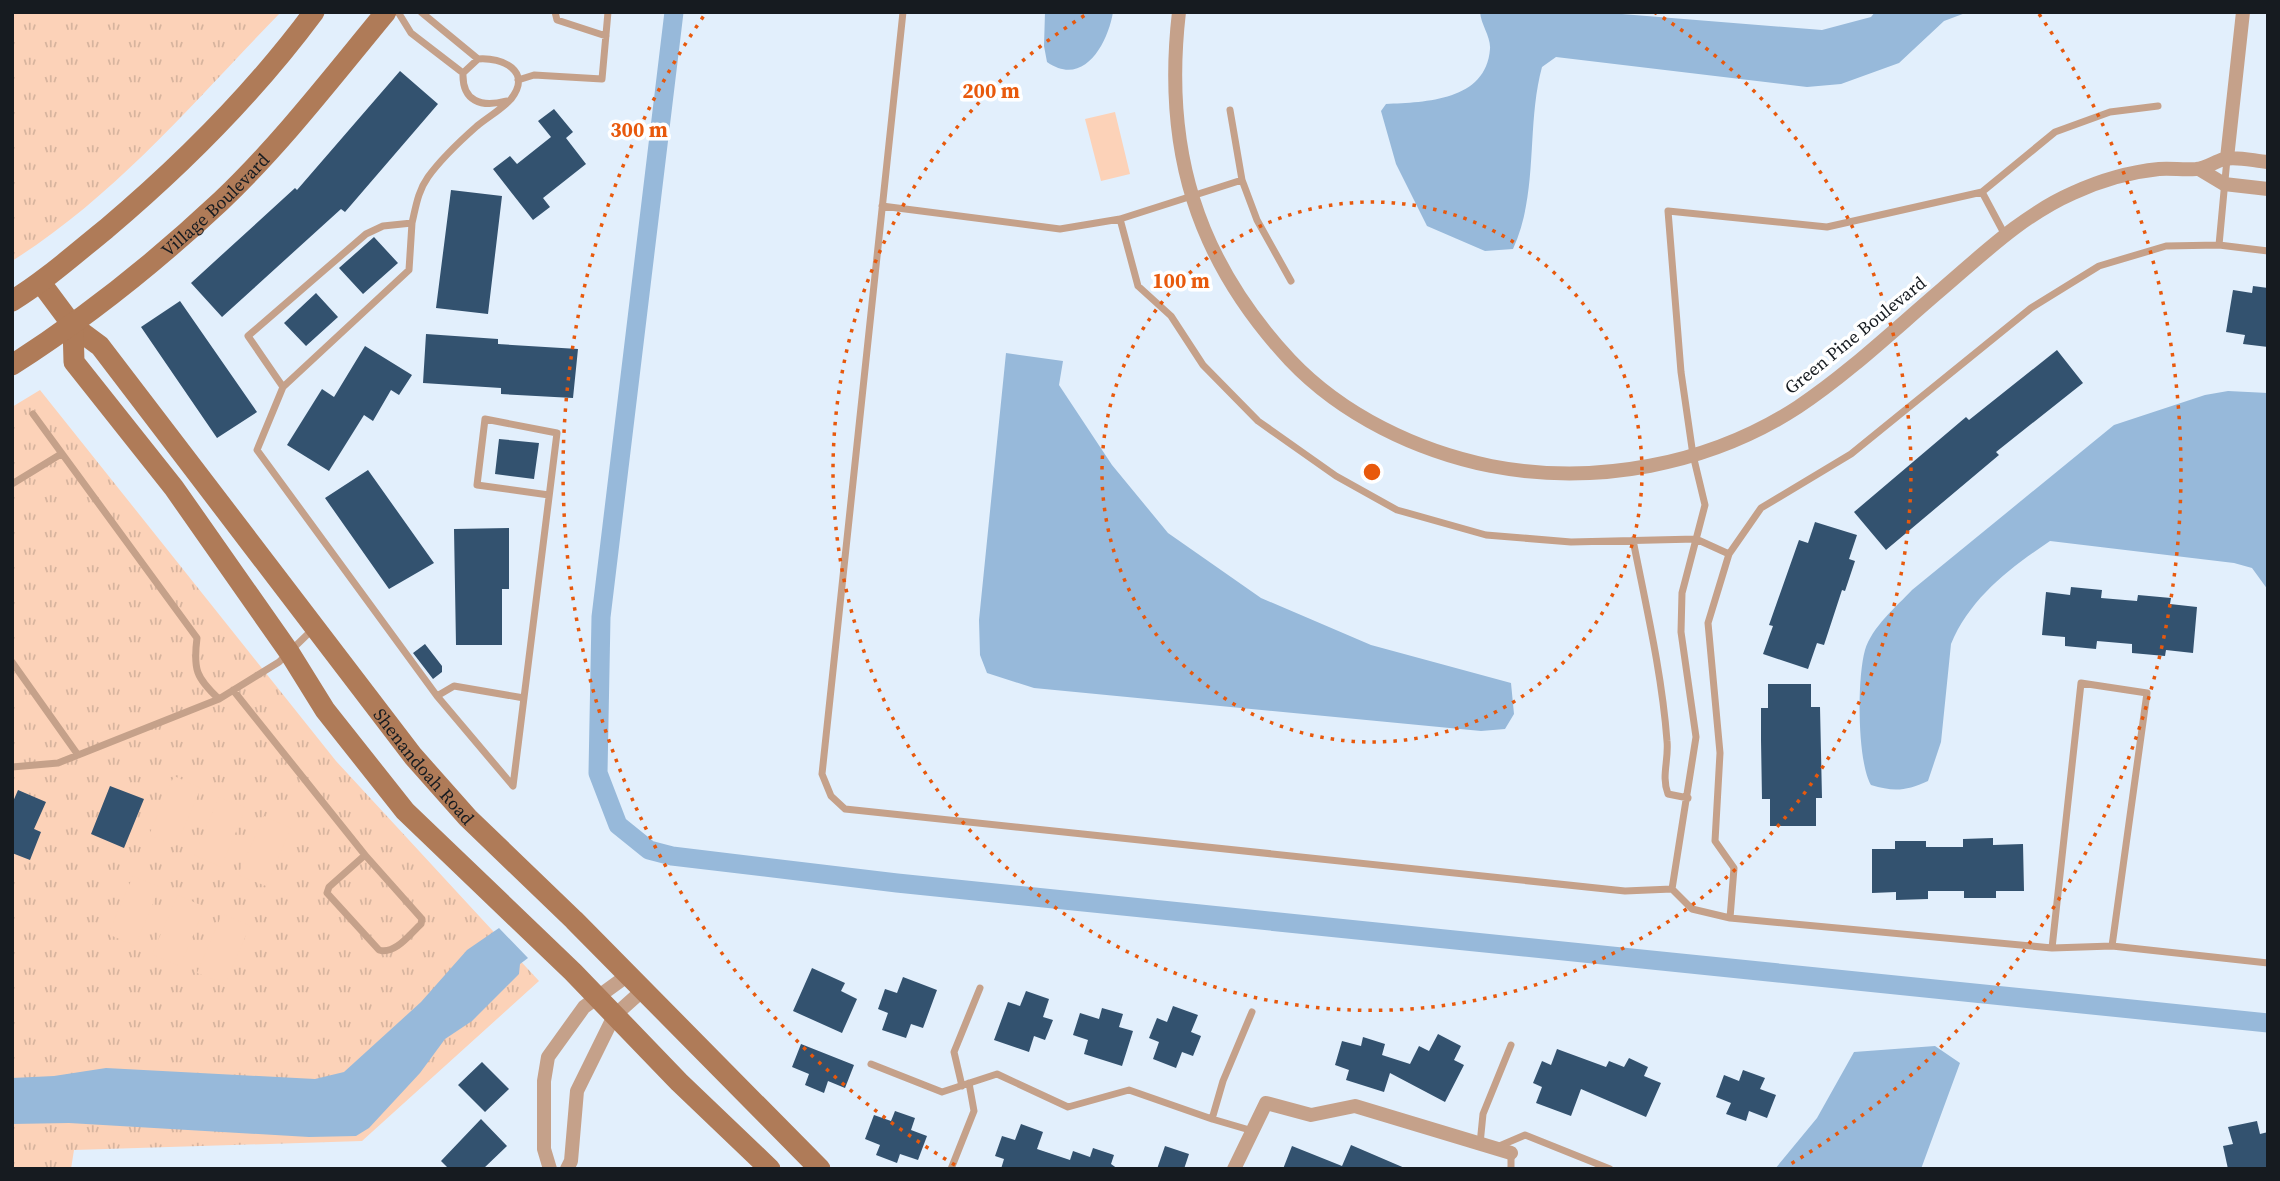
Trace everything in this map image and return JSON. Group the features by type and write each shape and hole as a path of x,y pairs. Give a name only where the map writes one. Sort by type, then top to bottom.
{"street":[{"path":"12,301 41,283 184,162 246,96 314,12"},
{"name":"Village Boulevard","path":"12,365 73,326 222,200 294,122 386,12"},
{"name":"Green Pine Boulevard","path":"1179,12 1173,79 1176,125 1191,197 1214,256 1237,295 1264,332 1307,376 1343,404 1382,428 1423,447 1467,461 1512,470 1559,474 1607,472 1693,455 1754,432 1805,402 1834,381 2005,235 2037,212 2096,184 2160,169 2199,169 2227,158 2268,162"},
{"path":"2227,158 2243,12"},
{"path":"2199,169 2224,184 2268,189"},
{"name":"Shenandoah Road","path":"41,283 73,326 100,346 413,756 458,807 820,1169"},
{"path":"73,326 74,362 174,488 289,652 326,710 405,811 598,996 614,1016 770,1169"},
{"path":"550,1169 544,1149 544,1081 548,1057 584,1007 598,996 636,983"},
{"path":"567,1169 571,1161 577,1091 614,1016 636,983"},
{"path":"1234,1169 1266,1103 1311,1115 1355,1106 1511,1153"}],"lane":[{"path":"398,12 411,33 463,73 465,91 474,102 490,106 510,100"},
{"path":"421,12 478,59 505,61 514,69 518,80 510,100 477,127 432,172 419,194 412,223 409,270 283,387 257,450 437,696 513,786 557,433 485,419 477,485 549,495"},
{"path":"555,12 557,20 606,36"},
{"path":"518,80 534,75 602,79 608,12"},
{"path":"903,12 822,774 831,796 845,809 1625,891 1672,889 1692,909 1730,918 2052,948 2112,946 2268,963"},
{"path":"463,73 478,59"},
{"path":"1672,889 1696,737 1681,632 1682,593 1705,505 1693,455 1681,372 1668,211 1827,227 1982,192 2055,132 2110,112 2158,106"},
{"path":"1230,110 1242,180 1257,220 1291,281"},
{"path":"2219,245 2227,158"},
{"path":"882,206 1059,229 1120,219 1242,180"},
{"path":"1982,192 2005,235"},
{"path":"1120,219 1138,286 1171,316 1203,365 1258,421 1336,476 1397,510 1486,535 1571,542 1696,539 1729,554"},
{"path":"283,387 248,336 366,233 383,226 412,223"},
{"path":"1730,918 1734,869 1715,841 1720,752 1709,623 1729,554 1761,508 1851,454 2031,308 2099,266 2166,246 2219,245 2268,250"},
{"path":"33,414 197,638 195,659 200,681 219,699"},
{"path":"12,484 61,454"},
{"path":"1633,540 1668,743 1664,784 1668,794 1688,798"},
{"path":"12,767 58,763 219,699 289,652 316,627"},
{"path":"12,662 78,755"},
{"path":"2052,948 2081,683 2147,693 2112,946"},
{"path":"437,696 454,686 524,698"},
{"path":"233,690 365,855 420,913 421,924 392,950 385,952 379,950 327,892 329,887 365,855"},
{"path":"951,1169 974,1111 954,1052 979,988"},
{"path":"1212,1119 1223,1081 1252,1012"},
{"path":"1511,1045 1483,1114 1487,1146 1525,1135 1610,1169"},
{"path":"871,1063 942,1092 997,1074 1068,1107 1129,1090 1253,1131"},
{"path":"1511,1153 1511,1169"}],"green space":[{"path":"12,12 281,12 121,176 50,235 12,261"},
{"path":"1115,112 1130,174 1101,181 1085,119"},
{"path":"40,390 336,761 539,981 362,1141 74,1150 71,1169 12,1169 12,407"},
{"path":"174,776 201,788 176,846 149,835"},
{"path":"219,797 246,808 221,867 194,855"},
{"path":"264,816 291,828 266,886 238,875"},
{"path":"133,876 160,887 135,946 108,934"},
{"path":"178,895 205,907 180,966 152,954"},
{"path":"222,914 250,926 225,984 197,973"}],"water":[{"path":"1045,12 1113,12 1100,48 1083,66 1072,70 1060,69 1047,62 1044,46"},
{"path":"1480,12 1597,12 1822,30 1871,17 1875,12 1968,12 1944,21 1899,63 1841,84 1807,87 1556,57 1542,67 1537,89 1526,205 1513,249 1485,251 1427,226 1396,164 1381,111 1386,104 1419,102 1452,95 1466,89 1478,79 1486,66 1490,49"},
{"path":"1006,353 1063,361 1059,385 1112,465 1168,533 1261,598 1371,645 1511,683 1514,714 1505,729 1481,731 1034,688 987,673 980,655 979,620"},
{"path":"2228,391 2268,393 2268,590 2252,568 2234,563 2050,541 1993,585 1959,627 1951,644 1941,742 1928,781 1900,789 1871,785 1866,773 1861,739 1862,663 1868,642 1885,618 1912,590 2114,425 2205,395"},
{"path":"499,928 528,958 520,964 519,974 472,1021 445,1039 420,1073 369,1128 356,1136 309,1137 69,1123 12,1124 12,1078 54,1076 106,1068 315,1079 344,1072 421,1002 467,950"},
{"path":"1935,1046 1960,1063 1921,1169 1775,1169 1817,1118 1854,1052"}],"building":[{"path":"400,71 438,104 345,212 341,209 222,317 191,283 295,188 297,190"},
{"path":"554,109 573,132 566,138 586,164 543,198 550,207 533,220 493,169 510,156 517,164 551,137 538,121"},
{"path":"451,190 502,196 488,314 436,308"},
{"path":"374,237 398,263 363,294 339,268"},
{"path":"2253,286 2268,288 2268,347 2243,344 2245,335 2226,332 2233,290 2252,293"},
{"path":"316,293 338,317 306,346 284,323"},
{"path":"180,301 257,412 217,438 141,327"},
{"path":"426,334 498,339 498,344 578,349 573,398 501,394 501,388 423,383"},
{"path":"365,346 412,375 399,395 391,390 373,421 364,415 329,471 287,445 322,389 334,397"},
{"path":"2057,350 2083,383 1996,452 1999,455 1886,550 1854,512 1966,417 1969,420"},
{"path":"499,439 539,443 534,479 495,474"},
{"path":"368,470 434,563 389,589 325,498"},
{"path":"1815,522 1857,535 1849,559 1855,561 1845,591 1842,590 1824,645 1817,643 1808,669 1763,654 1773,626 1769,625 1799,540 1808,543"},
{"path":"509,528 509,589 502,589 502,645 456,645 454,529"},
{"path":"2071,587 2102,590 2101,598 2137,601 2138,595 2171,598 2170,604 2197,607 2193,653 2166,650 2165,656 2132,653 2132,644 2097,641 2096,649 2065,646 2065,637 2042,635 2046,592 2070,595"},
{"path":"425,644 442,666 442,672 433,679 413,653"},
{"path":"1768,684 1811,684 1811,707 1820,707 1822,798 1816,798 1816,826 1770,826 1770,799 1762,799 1761,740 1761,708 1768,708"},
{"path":"110,786 144,799 124,848 91,834"},
{"path":"18,790 46,802 34,829 41,832 30,860 12,853 12,804"},
{"path":"1993,838 1993,845 2023,844 2024,891 1996,891 1996,898 1964,898 1964,891 1928,891 1928,899 1896,900 1896,892 1872,893 1872,849 1895,849 1895,841 1926,841 1926,847 1963,847 1963,839"},
{"path":"812,968 845,983 841,991 857,999 842,1033 793,1011"},
{"path":"903,977 937,990 923,1028 911,1024 906,1038 882,1030 888,1013 878,1009 885,989 897,993"},
{"path":"1026,991 1049,999 1043,1017 1053,1020 1045,1040 1034,1036 1029,1052 994,1040 1008,1002 1020,1006"},
{"path":"1173,1006 1198,1015 1191,1032 1201,1036 1193,1056 1182,1052 1176,1068 1153,1059 1159,1042 1149,1038 1157,1018 1167,1022"},
{"path":"1102,1008 1123,1014 1119,1027 1133,1031 1122,1066 1084,1054 1088,1040 1073,1035 1080,1013 1099,1019"},
{"path":"1438,1034 1461,1046 1454,1060 1464,1065 1445,1102 1390,1073 1384,1092 1346,1080 1349,1070 1335,1065 1342,1041 1361,1046 1363,1037 1385,1044 1382,1055 1410,1064 1419,1046 1429,1051"},
{"path":"801,1044 854,1065 845,1088 828,1081 824,1093 805,1085 809,1074 792,1067"},
{"path":"1557,1049 1606,1067 1609,1061 1624,1067 1629,1058 1648,1067 1644,1076 1661,1083 1646,1117 1581,1089 1571,1116 1536,1103 1542,1087 1533,1083 1542,1061 1551,1065"},
{"path":"482,1062 509,1089 485,1112 458,1085"},
{"path":"1743,1070 1765,1078 1760,1089 1776,1095 1767,1118 1749,1111 1746,1121 1726,1114 1731,1103 1716,1097 1724,1075 1739,1081"},
{"path":"895,1111 915,1118 911,1130 927,1136 918,1160 900,1154 897,1163 876,1155 880,1145 865,1139 874,1115 891,1121"},
{"path":"481,1119 507,1146 483,1169 449,1169 441,1161"},
{"path":"2257,1121 2260,1134 2268,1132 2268,1169 2228,1169 2223,1146 2233,1144 2228,1127"},
{"path":"1021,1124 1043,1132 1037,1149 1070,1160 1073,1151 1090,1157 1093,1148 1114,1155 1111,1164 1118,1169 1001,1169 1004,1159 995,1156 1002,1136 1015,1140"},
{"path":"1351,1145 1407,1169 1283,1169 1292,1146 1342,1166"},
{"path":"1165,1146 1189,1154 1184,1169 1157,1169"}],"waterway":[{"path":"674,12 601,617 598,773 618,825 649,850 672,856 897,883 2268,1023"}]}
